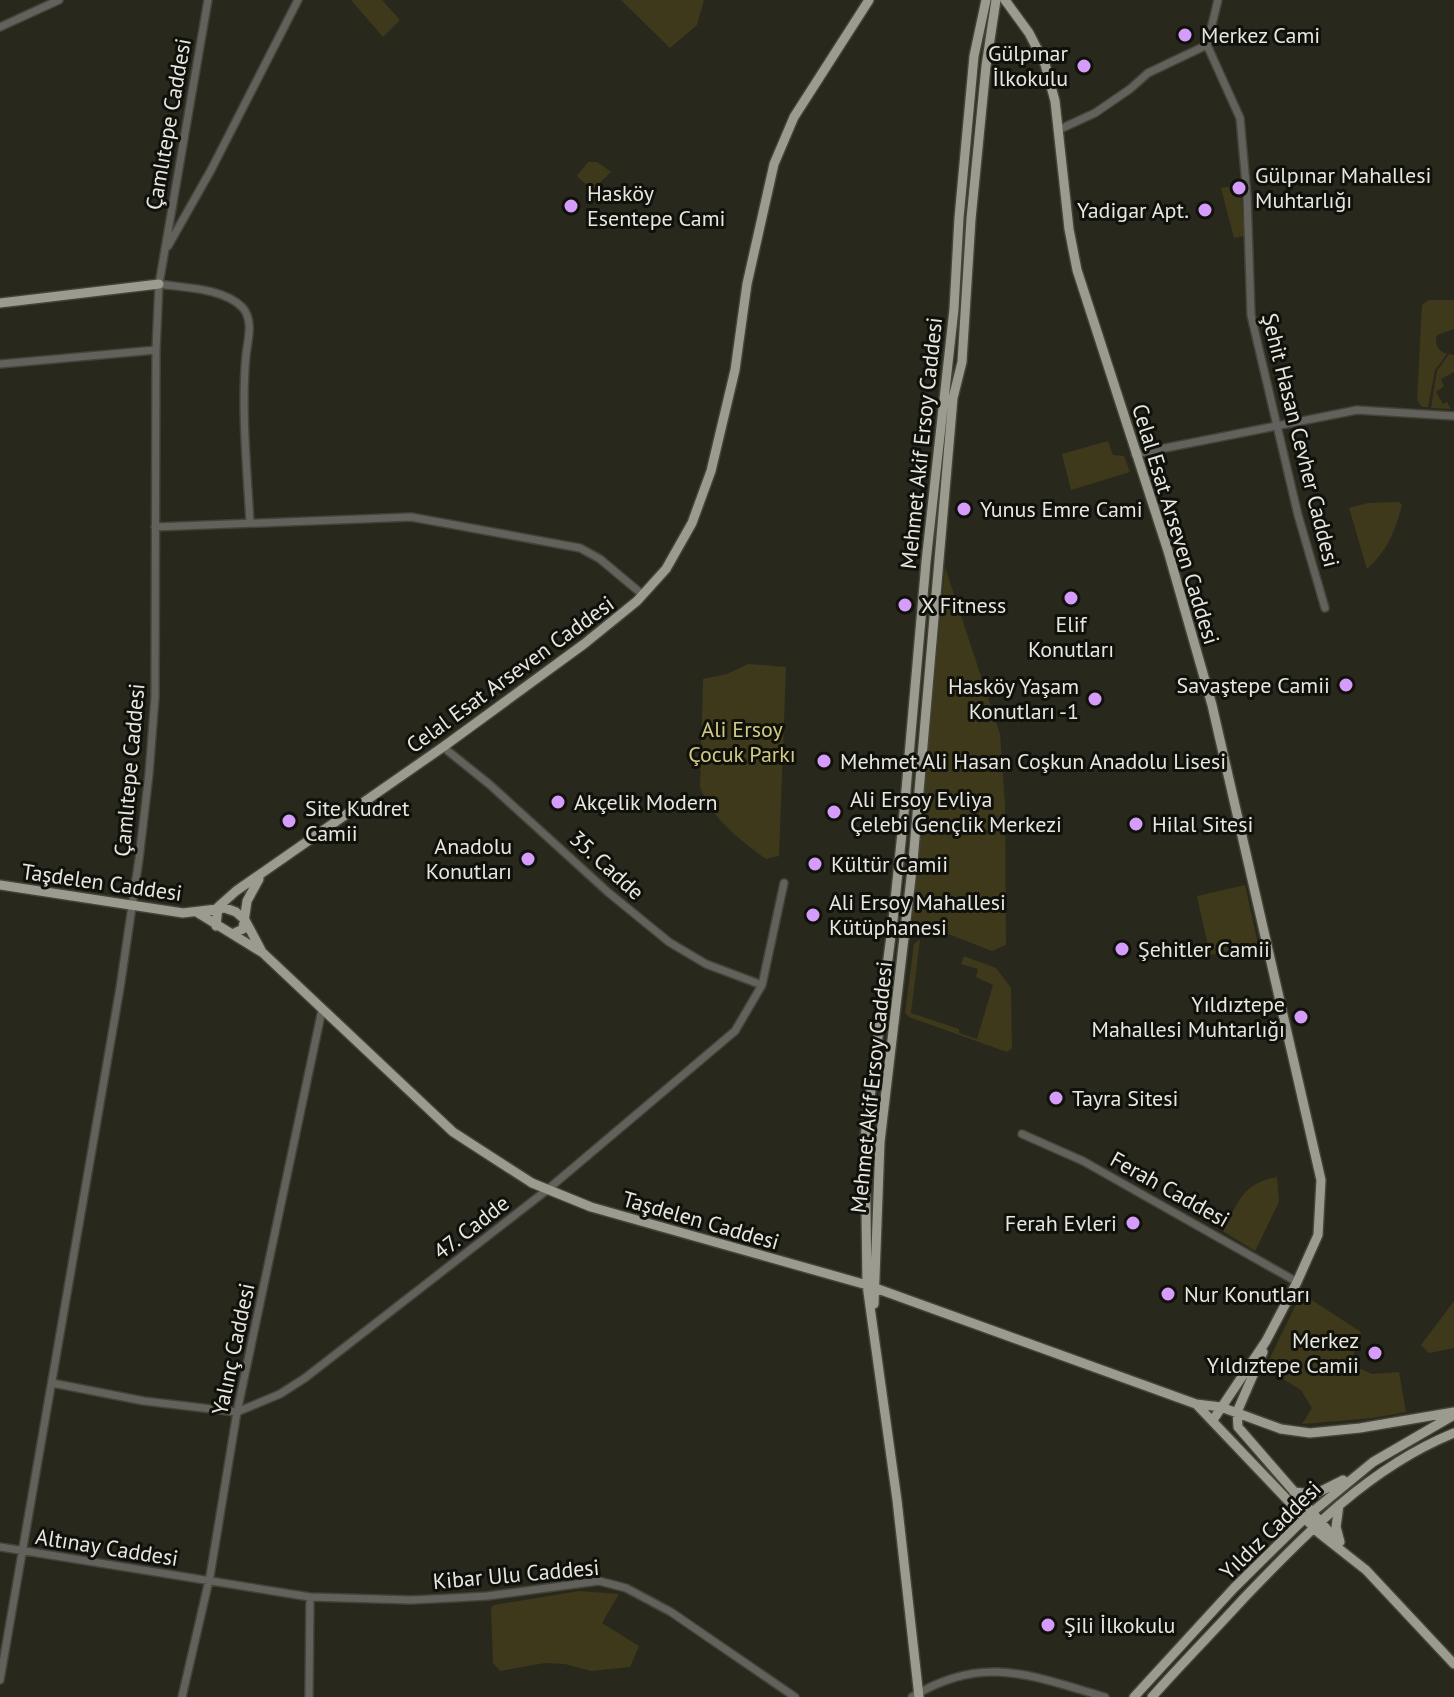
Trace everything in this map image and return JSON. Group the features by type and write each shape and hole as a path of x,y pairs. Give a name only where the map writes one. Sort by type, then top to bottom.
{"main road":[{"name":"Celal Esat Arseven Caddesi","path":"218,907 305,841 443,747 584,644 643,595 666,569 685,539 711,471 735,370 747,284 774,164 794,117 869,0"},
{"name":"Mehmet Akif Ersoy Caddesi","path":"917,1696 873,1320 865,1137 904,813 924,578 954,309 974,56 986,0"},
{"name":"Mehmet Akif Ersoy Caddesi","path":"871,1286 880,1142 913,861 953,398 962,362 971,219 986,66 996,0"},
{"name":"Celal Esat Arseven Caddesi","path":"1005,0 1029,33 1045,64 1055,101 1067,215 1077,270 1168,551 1212,705 1321,1180 1318,1235 1266,1341"},
{"path":"0,303 159,284"},
{"path":"232,934 241,932 247,901 260,876"},
{"name":"Taşdelen Caddesi","path":"0,885 198,913"},
{"path":"216,926 218,907"},
{"path":"198,913 218,907 236,912 245,920 263,953"},
{"path":"198,913 263,953"},
{"name":"Taşdelen Caddesi","path":"263,953 453,1132 504,1167 547,1190 665,1229 871,1286 1196,1404"},
{"path":"1215,1423 1221,1407 1266,1341"},
{"path":"1215,1423 1226,1426 1236,1414 1266,1341"},
{"path":"1196,1404 1221,1407 1270,1426 1310,1433 1454,1414"},
{"path":"1196,1404 1346,1551 1454,1664"},
{"path":"1236,1414 1240,1432 1292,1492 1308,1516"},
{"name":"Yıldız Caddesi","path":"1134,1697 1234,1588 1308,1516 1373,1462 1454,1414"},
{"name":"Yıldız Caddesi","path":"1152,1697 1339,1504 1407,1455 1454,1433"},
{"path":"1292,1492 1315,1494 1373,1462"},
{"path":"1339,1504 1336,1527 1346,1551"}],"street":[{"path":"0,27 59,0"},
{"name":"Çamlıtepe Caddesi","path":"0,1680 133,905 155,697 159,284 208,0"},
{"path":"164,253 211,170 298,0"},
{"path":"1058,130 1095,113 1148,73 1207,45 1218,0"},
{"name":"Şehit Hasan Cevher Caddesi","path":"1207,45 1240,118 1247,195 1251,315 1298,515 1325,608"},
{"path":"159,284 231,298 244,309 250,321 245,367 245,416 250,523"},
{"path":"0,364 156,350"},
{"path":"1135,454 1357,410 1454,416"},
{"path":"155,527 411,517 580,548 600,559 643,595"},
{"name":"35. Cadde","path":"443,747 669,942 706,964 762,985"},
{"name":"47. Cadde","path":"52,1383 144,1401 237,1412 280,1394 305,1378 547,1190 735,1031 762,985 784,883"},
{"name":"Yalınç Caddesi","path":"182,1697 208,1582 237,1412 322,1010"},
{"name":"Ferah Caddesi","path":"1022,1134 1083,1161 1297,1282"},
{"name":"Altınay Caddesi","path":"0,1547 208,1582"},
{"name":"Kibar Ulu Caddesi","path":"208,1582 310,1597 439,1599 599,1581 626,1588 671,1612 795,1697"},
{"path":"309,1697 310,1597"},
{"path":"917,1696 942,1680 995,1670 1026,1674 1105,1697"}],"green space":[{"path":"351,0 382,0 400,20 383,37"},
{"path":"621,0 704,0 697,25 670,48"},
{"path":"588,162 597,162 611,172 592,190 577,176"},
{"path":"1238,185 1244,236 1234,238 1221,188"},
{"path":"1429,300 1454,300 1454,329 1437,335 1438,347 1447,354 1435,370 1428,407 1422,407 1417,400 1422,305"},
{"path":"1449,354 1454,355 1454,372 1441,379 1444,386 1436,392 1443,404 1447,402 1451,409 1431,408 1437,371"},
{"path":"1108,441 1113,455 1124,456 1130,472 1071,490 1062,454"},
{"path":"1399,502 1402,505 1390,540 1367,569 1349,508 1368,503"},
{"path":"945,567 1000,734 1005,805 1006,945 992,951 912,920"},
{"name":"Ali Ersoy Çocuk Parkı","path":"748,664 786,667 779,856 766,859 719,818 700,787 703,679 727,674"},
{"path":"1245,885 1258,944 1210,955 1197,896"},
{"path":"920,939 911,1013 959,1029 959,1033 977,1039 993,985 976,977 978,969 961,964 964,956 996,968 1011,988 1012,1048 1007,1052 905,1013 914,944"},
{"path":"1277,1177 1279,1202 1255,1251 1224,1232 1224,1229 1249,1189"},
{"path":"1304,1295 1361,1332 1350,1364 1372,1374 1399,1372 1406,1412 1302,1424 1312,1408 1301,1390 1265,1368 1300,1296"},
{"path":"1454,1301 1454,1348 1429,1353 1421,1345"},
{"path":"579,1591 619,1594 602,1623 639,1646 630,1667 591,1671 565,1664 545,1663 500,1671 493,1663 491,1608"}],"place":[{"name":"Merkez Cami","path":"1185,35"},
{"name":"Gülpınar İlkokulu","path":"1084,66"},
{"name":"Gülpınar Mahallesi Muhtarlığı","path":"1239,188"},
{"name":"Hasköy Esentepe Cami","path":"571,206"},
{"name":"Yadigar Apt.","path":"1205,210"},
{"name":"Yunus Emre Cami","path":"964,509"},
{"name":"Elif Konutları","path":"1071,598"},
{"name":"X Fitness","path":"905,605"},
{"name":"Savaştepe Camii","path":"1346,685"},
{"name":"Hasköy Yaşam Konutları -1","path":"1095,699"},
{"name":"Mehmet Ali Hasan Coşkun Anadolu Lisesi","path":"824,761"},
{"name":"Akçelik Modern","path":"558,802"},
{"name":"Ali Ersoy Evliya Çelebi Gençlik Merkezi","path":"834,812"},
{"name":"Site Kudret Camii","path":"289,821"},
{"name":"Hilal Sitesi","path":"1136,824"},
{"name":"Anadolu Konutları","path":"528,859"},
{"name":"Kültür Camii","path":"815,864"},
{"name":"Ali Ersoy Mahallesi Kütüphanesi","path":"813,915"},
{"name":"Şehitler Camii","path":"1122,949"},
{"name":"Yıldıztepe Mahallesi Muhtarlığı","path":"1301,1017"},
{"name":"Tayra Sitesi","path":"1056,1098"},
{"name":"Ferah Evleri","path":"1133,1223"},
{"name":"Nur Konutları","path":"1168,1294"},
{"name":"Merkez Yıldıztepe Camii","path":"1375,1353"},
{"name":"Şili İlkokulu","path":"1048,1625"}]}
